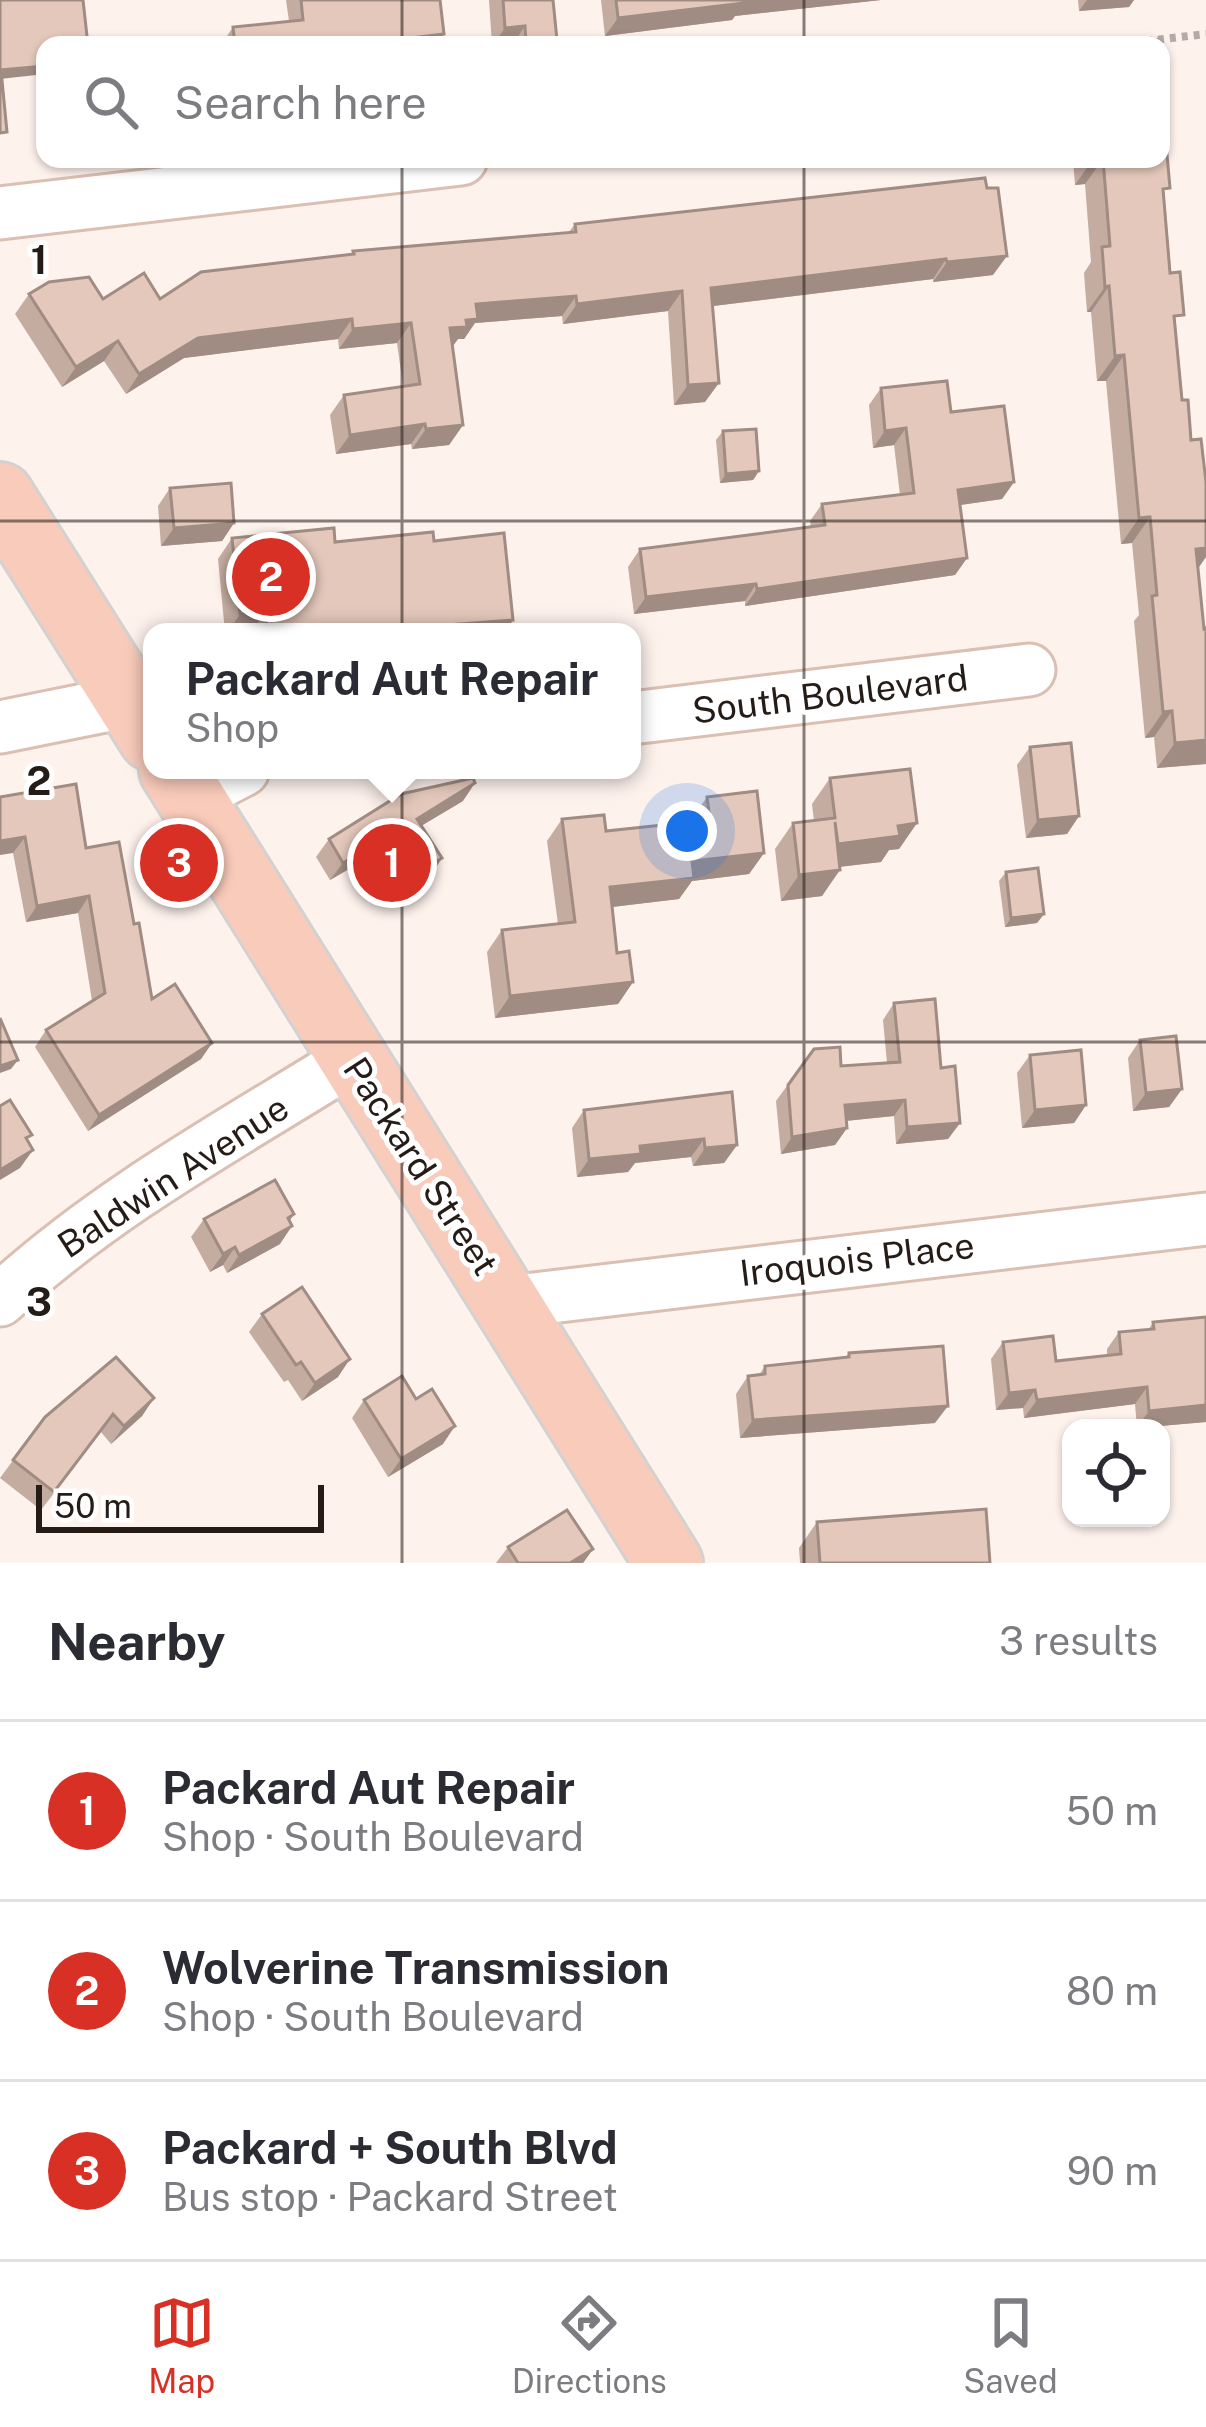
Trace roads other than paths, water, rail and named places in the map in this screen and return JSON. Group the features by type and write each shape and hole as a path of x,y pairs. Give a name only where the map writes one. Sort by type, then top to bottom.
{"main road":[{"path":"0,496 141,719"},
{"name":"Packard Street","path":"202,779 352,1059 669,1563"}],"street":[{"path":"0,213 384,168"},
{"name":"South Boulevard","path":"641,717 1029,670"},
{"path":"0,727 141,719"},
{"name":"Baldwin Avenue","path":"0,1300 35,1267 131,1197 352,1059"},
{"name":"Iroquois Place","path":"508,1302 1206,1219"}],"place":[{"name":"Wolverine Transmission","path":"271,577"},
{"name":"Packard + South Blvd","path":"179,863"},
{"name":"Packard Aut Repair","path":"392,863"}]}
